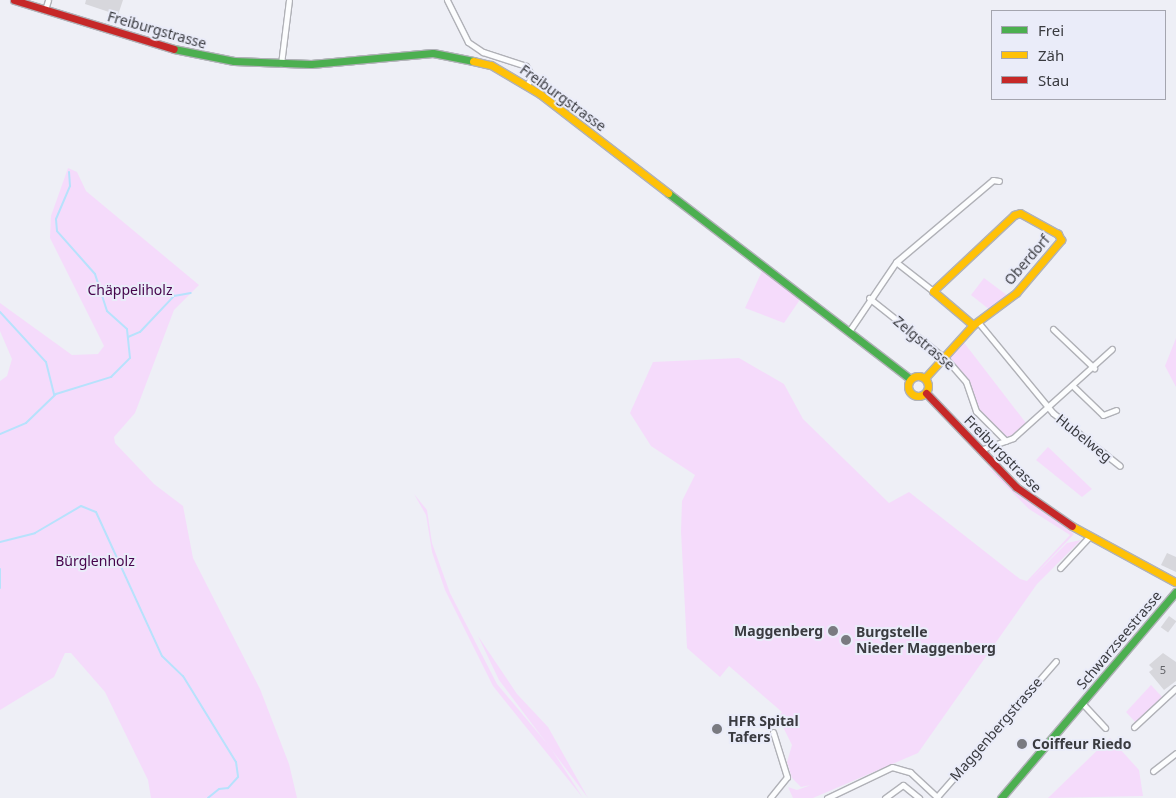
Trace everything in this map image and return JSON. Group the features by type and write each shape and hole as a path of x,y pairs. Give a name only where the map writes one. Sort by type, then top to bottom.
{"main road":[{"name":"Freiburgstrasse","path":"14,0 198,55 281,65 444,54 484,62 527,85 850,330 910,379 911,394 926,393 1031,500 1088,538 1176,581"},
{"name":"Oberdorf","path":"925,378 976,323 1016,293 1061,240 1058,234 1020,214 1014,215 933,291"},
{"path":"933,291 976,323"},
{"path":"910,379 925,378 926,393"},
{"path":"1176,581 1176,592"},
{"name":"Schwarzseestrasse","path":"1001,798 1176,592"}],"street":[{"path":"45,10 48,0"},
{"path":"281,65 289,0"},
{"path":"448,0 468,42 483,52 526,66 532,76 527,85"},
{"path":"850,330 869,298 896,262 993,180 999,181"},
{"path":"896,262 933,291"},
{"name":"Zelgstrasse","path":"869,298 944,357 966,382 976,411 1006,441"},
{"path":"976,323 1049,408"},
{"path":"1053,329 1094,368"},
{"name":"Hubelweg","path":"980,450 1006,441 1074,387 1112,349"},
{"path":"1074,387 1103,415 1116,410"},
{"name":"Hubelweg","path":"1049,408 1120,466"},
{"path":"1060,568 1088,538"},
{"name":"Maggenbergstrasse","path":"937,798 1056,660"},
{"path":"1134,728 1176,688"},
{"name":"Schwarzseestrasse","path":"1082,703 1105,728"},
{"path":"770,798 787,780 782,757 773,732"},
{"path":"1153,771 1176,753"},
{"path":"827,798 892,767 910,772 937,798"},
{"path":"885,798 903,785 920,798"}],"green space":[{"name":"Bürglenholz","path":"68,168 77,172 86,191 199,285 174,310 135,413 114,437 115,443 154,484 183,506 193,558 260,689 289,764 297,798 151,798 148,780 105,692 71,653 65,653 54,677 0,710 0,381 7,376 12,359 0,331 0,303 72,355 98,354 104,346 50,238 51,216"},
{"path":"763,269 797,295 799,301 784,323 745,308"},
{"path":"984,278 1008,296 990,310 971,295"},
{"path":"1176,338 1176,387 1165,366"},
{"path":"962,340 1026,423 1011,437 1004,437 979,412 969,383 951,360 950,353"},
{"path":"739,358 784,384 803,419 889,503 909,492 1020,579 1027,581 1070,535 1029,509 985,465 1074,534 1029,581 1067,543 1081,540 1037,584 918,753 813,798 793,798 788,787 797,790 811,785 801,787 792,778 787,762 792,745 778,717 782,712 729,666 720,677 687,648 681,531 682,501 695,475 651,446 630,413 653,362"},
{"path":"1048,447 1092,489 1082,497 1036,460"},
{"path":"414,494 427,510 432,543 450,593 497,684 550,747 583,798 493,686 445,590 432,552 426,515"},
{"path":"478,636 517,694 548,727 588,798 499,680"},
{"path":"1151,685 1163,698 1136,723 1126,712"},
{"path":"1110,738 1139,770 1143,796 1048,798"}],"building":[{"path":"86,0 123,0 118,15 85,4"},
{"path":"1167,553 1176,557 1176,572 1161,565"},
{"path":"1169,616 1176,622 1168,633 1161,627"},
{"path":"1163,653 1176,662 1176,681 1164,690 1149,672 1153,669 1149,665"}],"waterway":[{"path":"0,434 26,423 56,394 111,377 130,358 127,329 107,311 95,274 57,231 56,219 70,186 69,172"},
{"path":"128,337 140,332 174,296 191,293"},
{"path":"0,312 46,362 54,395"},
{"path":"0,542 35,533 81,506 96,512 162,656 183,676 236,762 238,777 228,788 219,789 208,798"},
{"path":"0,569 0,588"}],"traffic: fast":[{"path":"174,49 234,61 311,64 433,53 473,61"},
{"path":"668,193 910,379"},
{"path":"1001,798 1176,592"}],"traffic: slow":[{"path":"473,61 491,65 540,94 668,193"},
{"path":"925,378 973,325 1016,293 1061,240 1058,234 1020,213 1014,215 933,291 973,325"},
{"path":"914,376 922,376 928,382 928,386 928,390 922,396 914,396 908,390 908,382 914,376"},
{"path":"1072,526 1175,582"}],"traffic: jam":[{"path":"14,0 174,49"},
{"path":"926,393 1016,487 1072,526"}],"place":[{"name":"Maggenberg","path":"833,631"},
{"name":"Burgstelle Nieder Maggenberg","path":"846,640"},
{"name":"HFR Spital Tafers","path":"717,729"},
{"name":"Coiffeur Riedo","path":"1022,744"}],"park label":[{"name":"Chäppeliholz","path":"130,290"}]}
